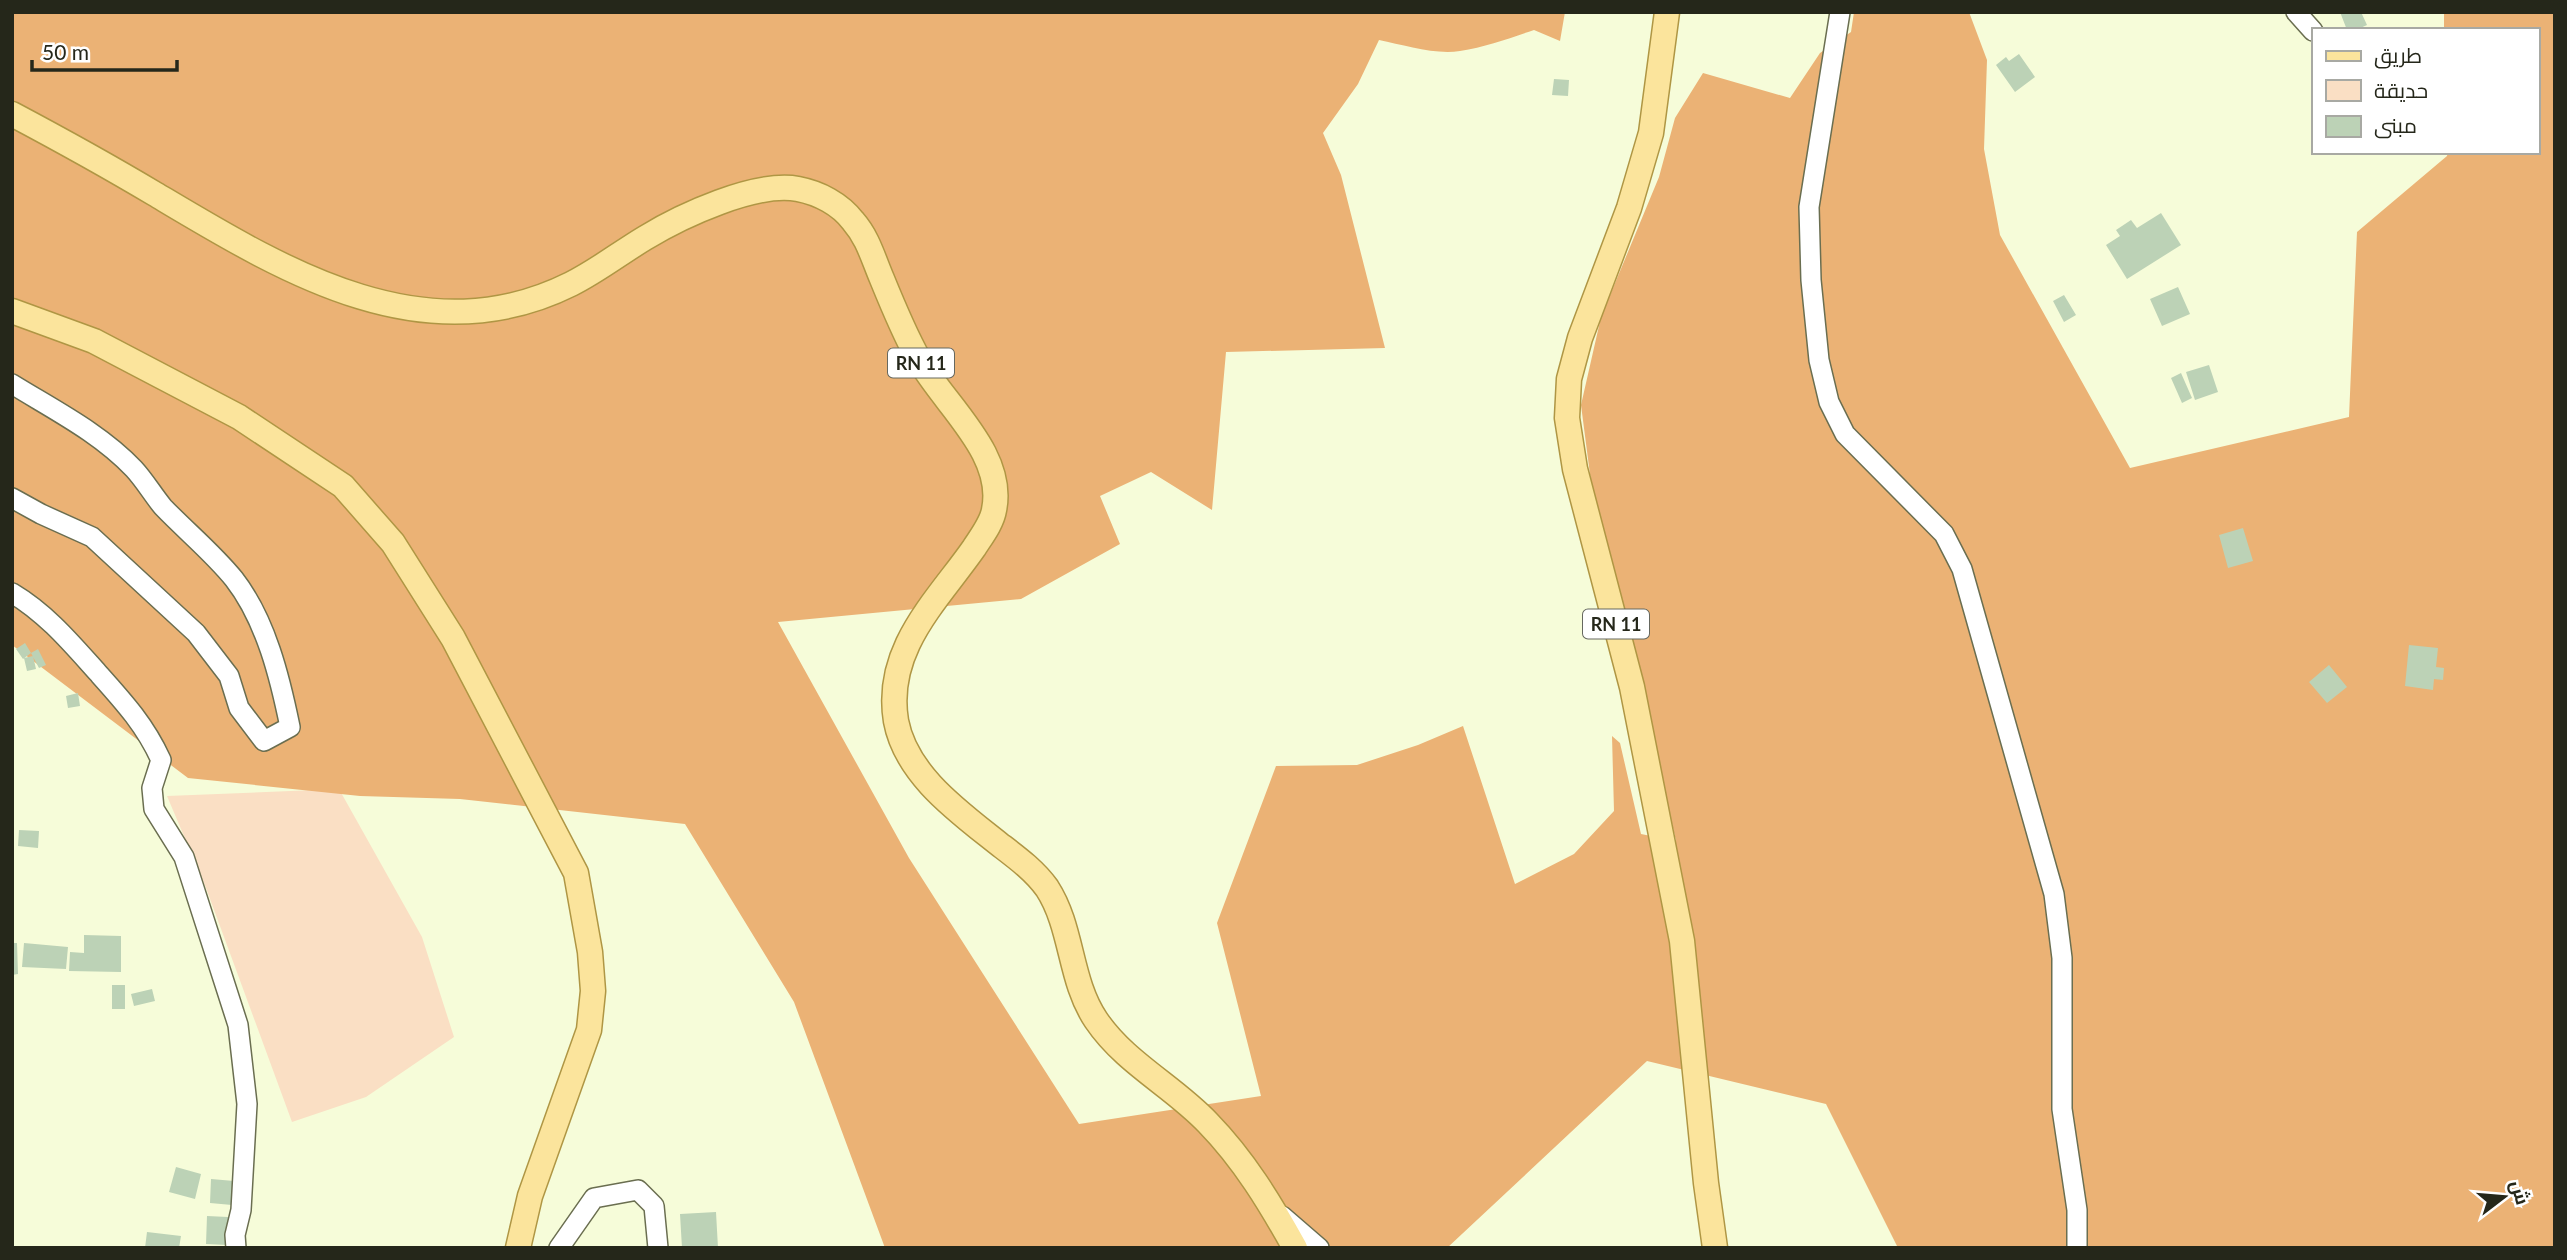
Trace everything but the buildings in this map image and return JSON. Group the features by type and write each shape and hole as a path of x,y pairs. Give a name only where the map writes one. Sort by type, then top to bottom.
{"main road":[{"name":"RN 11","path":"1667,12 1651,133 1629,208 1580,338 1569,379 1567,418 1575,469 1632,687 1682,941 1715,1248"},
{"name":"RN 11","path":"12,114 76,148 229,239 321,284 356,297 447,313 516,306 545,295 570,285 616,259 646,237 718,203 759,190 772,187 797,189 825,197 850,216 869,242 885,287 919,361 986,453 994,484 995,509 984,534 931,603 900,664 895,699 897,726 906,748 918,771 940,795 1029,867 1046,888 1060,914 1077,982 1093,1017 1130,1059 1206,1120 1249,1171 1295,1248"},
{"path":"12,311 94,341 226,411 343,486 393,543 453,638 576,873 590,952 593,991 589,1030 530,1196 518,1248"}],"street":[{"path":"1840,12 1808,206 1811,280 1819,360 1829,402 1845,434 1944,534 1962,569 2054,894 2062,958 2062,1109 2077,1210 2077,1248"},
{"path":"2297,12 2312,29"},
{"path":"12,384 94,434 134,469 163,506 200,541 236,582 261,626 290,727 264,741 239,708 229,676 196,633 92,537 12,498"},
{"path":"12,593 33,606 61,631 138,718 161,760 152,788 154,809 184,857 238,1025 247,1104 236,1248"},
{"path":"559,1248 594,1198 638,1190 654,1206 658,1248"},
{"path":"1273,1208 1319,1248"}],"green space":[{"path":"339,789 422,937 454,1037 366,1097 292,1122 206,888 167,796"}],"shaded area":[{"path":"12,12 1565,12 1560,41 1534,30 1479,47 1440,52 1379,40 1358,84 1323,133 1341,175 1385,348 1226,352 1212,510 1151,472 1100,496 1120,544 1021,599 778,622 909,858 1079,1124 1261,1096 1217,923 1276,766 1357,765 1418,745 1463,726 1515,884 1574,854 1614,811 1612,736 1620,743 1641,834 1676,841 1617,582 1591,482 1581,405 1601,317 1659,177 1675,118 1703,73 1790,98 1820,53 1851,32 1854,12 1969,12 1987,60 1984,149 2000,235 2130,468 2349,417 2357,232 2448,154 2539,154 2539,28 2444,28 2444,12 2555,12 2555,1248 1898,1248 1826,1104 1647,1061 1447,1248 885,1248 794,1002 685,824 460,799 360,796 188,778 12,645"}]}
